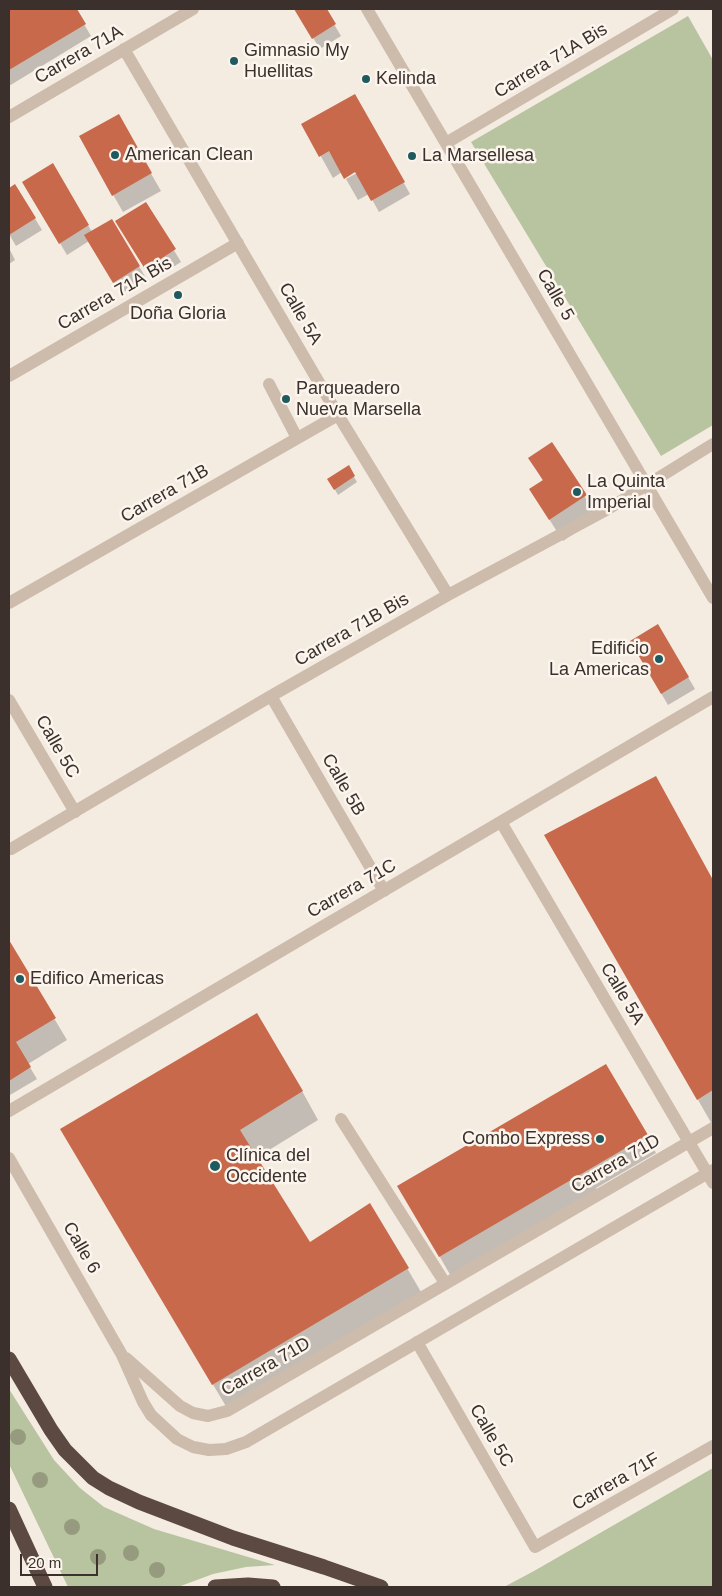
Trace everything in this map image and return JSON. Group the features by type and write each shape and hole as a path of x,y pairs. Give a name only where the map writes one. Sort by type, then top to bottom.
{"highway":[{"path":"9,1360 65,1450 92,1478 139,1502 234,1538 381,1587"},
{"path":"9,1509 45,1587"},
{"path":"215,1587 248,1584 273,1587"}],"street":[{"name":"Carrera 71A","path":"9,117 193,9"},
{"name":"Calle 5","path":"367,9 713,598"},
{"name":"Carrera 71A Bis","path":"446,143 673,9"},
{"name":"Calle 5A","path":"124,49 338,415 448,595"},
{"name":"Carrera 71A Bis","path":"9,376 238,243"},
{"path":"269,384 298,438"},
{"name":"Carrera 71B","path":"9,603 338,415"},
{"name":"Carrera 71B Bis","path":"11,849 271,696 448,595 608,509 713,444"},
{"name":"Calle 5B","path":"271,696 384,891"},
{"name":"Carrera 71C","path":"9,1111 713,697"},
{"name":"Calle 5C","path":"9,700 74,812"},
{"name":"Calle 5A","path":"500,822 689,1142 711,1175"},
{"path":"341,1119 445,1284"},
{"name":"Carrera 71D","path":"122,1355 180,1406 193,1413 208,1416 227,1411 713,1128"},
{"name":"Calle 6","path":"9,1158 122,1355"},
{"path":"122,1355 142,1402 151,1415 177,1439 193,1448 226,1449 246,1442 417,1342 711,1175"},
{"name":"Calle 5C","path":"417,1342 535,1547"},
{"name":"Carrera 71F","path":"535,1547 713,1446"}],"green space":[{"path":"688,16 713,60 713,425 661,456 471,142"},
{"path":"9,1389 54,1460 80,1488 104,1507 154,1529 275,1565 246,1567 213,1574 178,1587 68,1587 9,1464"},
{"path":"713,1468 713,1587 504,1587 534,1571"}],"building":[{"path":"9,9 77,9 86,24 9,70"},
{"path":"294,9 327,9 336,24 312,39"},
{"path":"355,94 405,182 371,201 355,172 344,179 329,151 319,157 301,124"},
{"name":"American Clean","path":"119,114 152,173 112,196 79,136"},
{"path":"53,163 89,225 59,244 22,182"},
{"path":"15,184 36,218 9,235 9,188"},
{"path":"146,202 176,249 145,269 115,221"},
{"path":"112,219 140,266 113,283 84,235"},
{"path":"552,442 587,495 549,520 529,489 543,480 528,458"},
{"path":"349,465 355,476 334,490 327,479"},
{"name":"Edificio La Americas","path":"658,624 689,677 661,694 630,641"},
{"path":"656,776 713,880 713,1090 697,1100 544,835"},
{"name":"Edifico Americas","path":"9,940 56,1018 16,1042 31,1067 9,1081"},
{"name":"Clínica del Occidente","path":"257,1013 303,1091 240,1130 310,1242 370,1203 409,1268 212,1385 60,1129"},
{"path":"606,1064 648,1135 439,1257 397,1186"}],"place":[{"name":"Gimnasio My Huellitas","path":"234,61"},
{"name":"Kelinda","path":"366,79"},
{"name":"American Clean","path":"115,155"},
{"name":"La Marsellesa","path":"412,156"},
{"name":"Doña Gloria","path":"178,295"},
{"name":"Parqueadero Nueva Marsella","path":"286,399"},
{"name":"La Quinta Imperial","path":"577,492"},
{"name":"Edificio La Americas","path":"659,659"},
{"name":"Edifico Americas","path":"20,979"},
{"name":"Combo Express","path":"600,1139"},
{"name":"Clínica del Occidente","path":"215,1166"}]}
